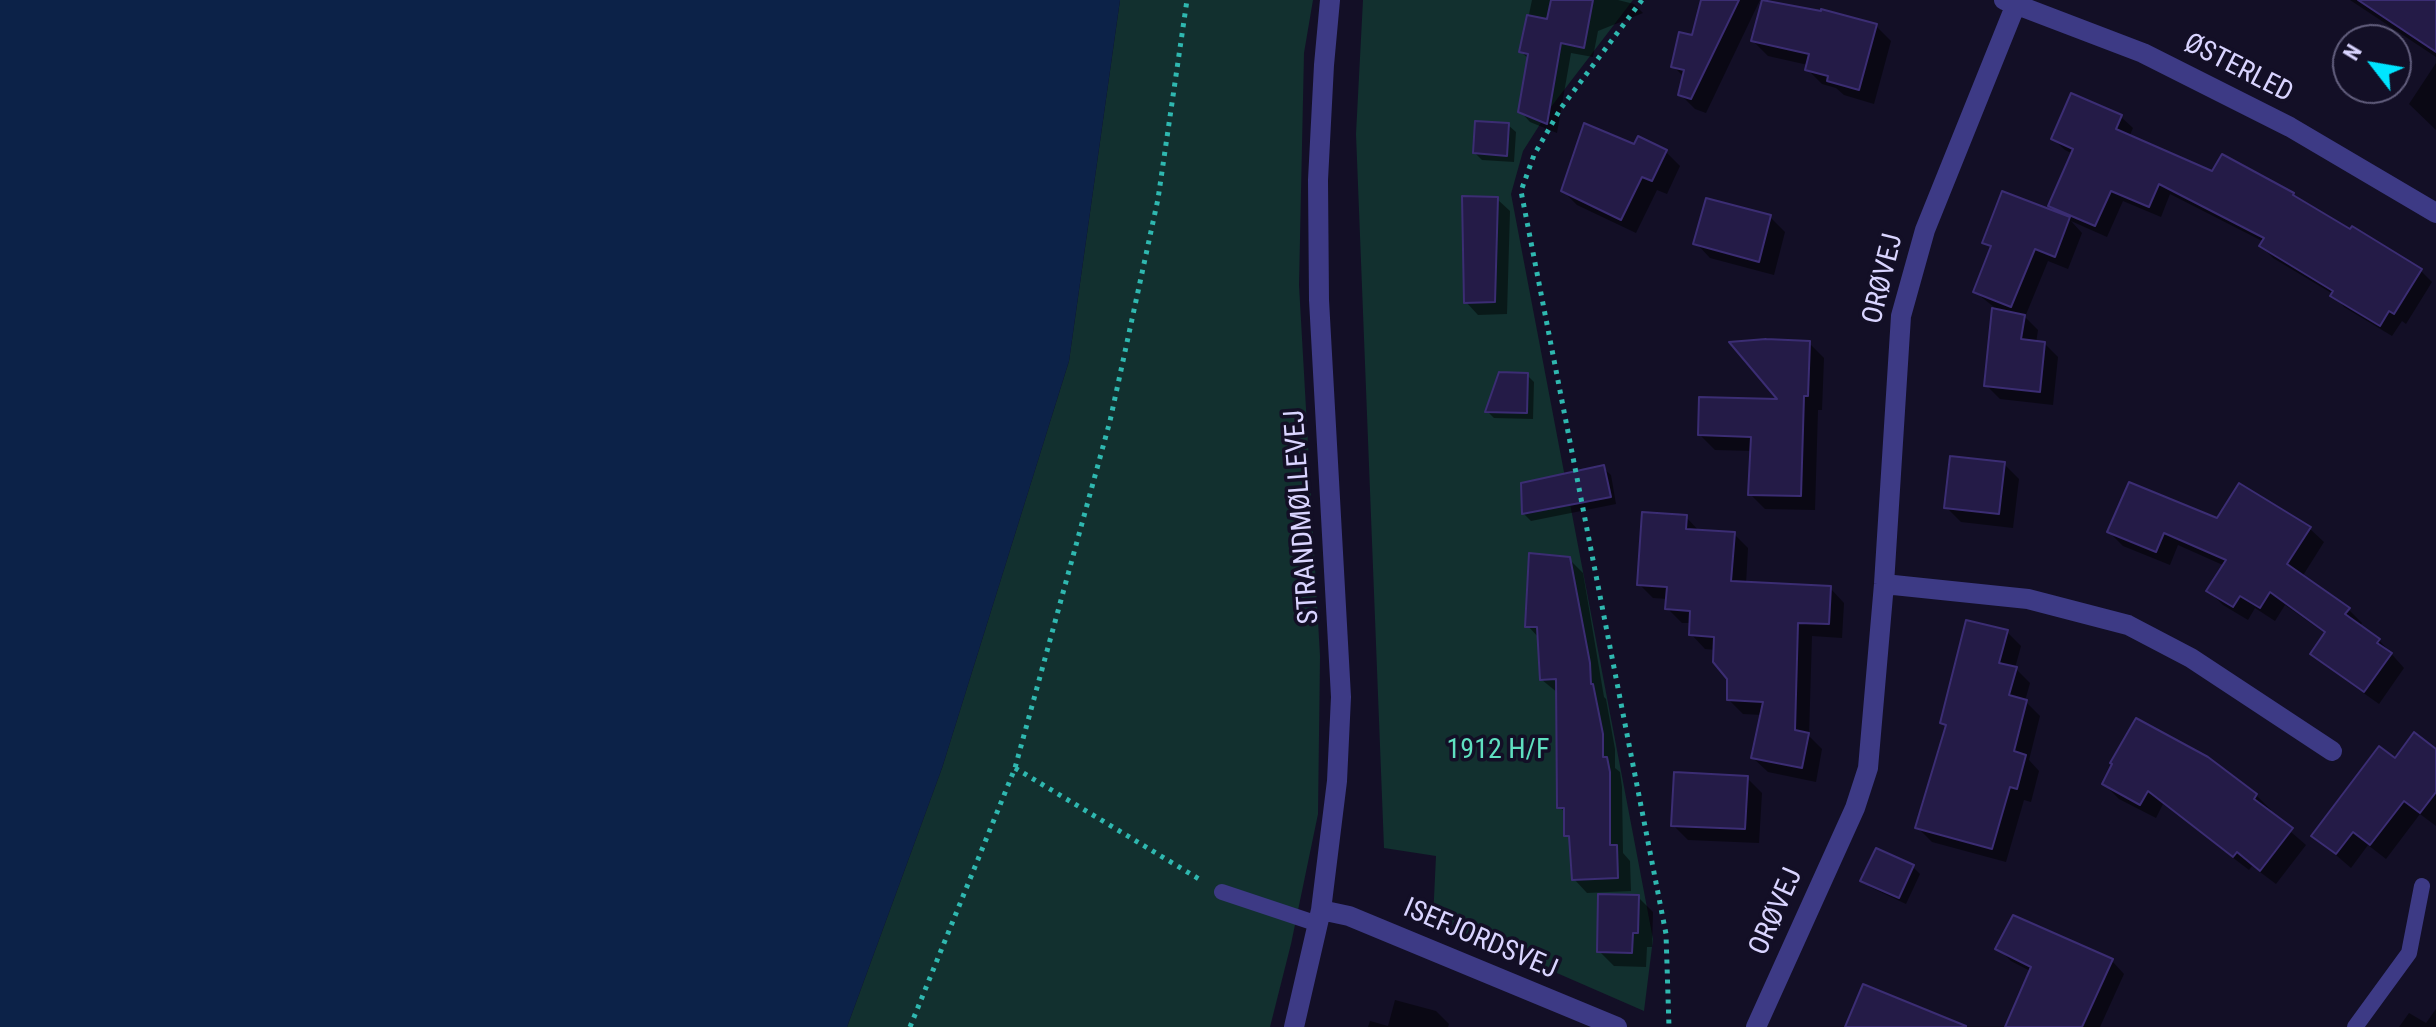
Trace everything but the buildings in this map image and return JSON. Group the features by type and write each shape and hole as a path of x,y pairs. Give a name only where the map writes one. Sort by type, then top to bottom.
{"street":[{"name":"STRANDMØLLEVEJ","path":"1294,1027 1320,917 1337,781 1341,697 1319,300 1318,180 1330,0"},
{"name":"ØSTERLED","path":"2010,2 2143,53 2290,127 2436,213"},
{"name":"ORØVEJ","path":"1756,1027 1849,821 1868,768 1884,584 1901,316 1925,230 2010,2"},
{"path":"1884,584 2028,599 2128,625 2191,658 2332,751"},
{"name":"ISEFJORDSVEJ","path":"1320,917 1349,916 1617,1027"}],"lane":[{"path":"2355,1027 2409,953 2422,886"},
{"path":"1222,892 1320,917"}],"path":[{"path":"910,1027 1015,768 1110,421 1158,199 1187,0"},
{"path":"1642,0 1561,108 1534,155 1521,191 1666,934 1669,1027"},
{"path":"1015,768 1222,892"}],"green space":[{"path":"1120,0 1313,0 1304,53 1299,285 1320,656 1318,814 1270,1027 847,1027 942,768 1069,361"},
{"name":"1912 H/F","path":"1363,0 1633,0 1551,107 1523,151 1511,194 1653,939 1644,1011 1433,919 1436,856 1384,848 1356,134"}],"water":[{"path":"0,0 1120,0 1069,361 942,768 847,1027 0,1027"}]}
